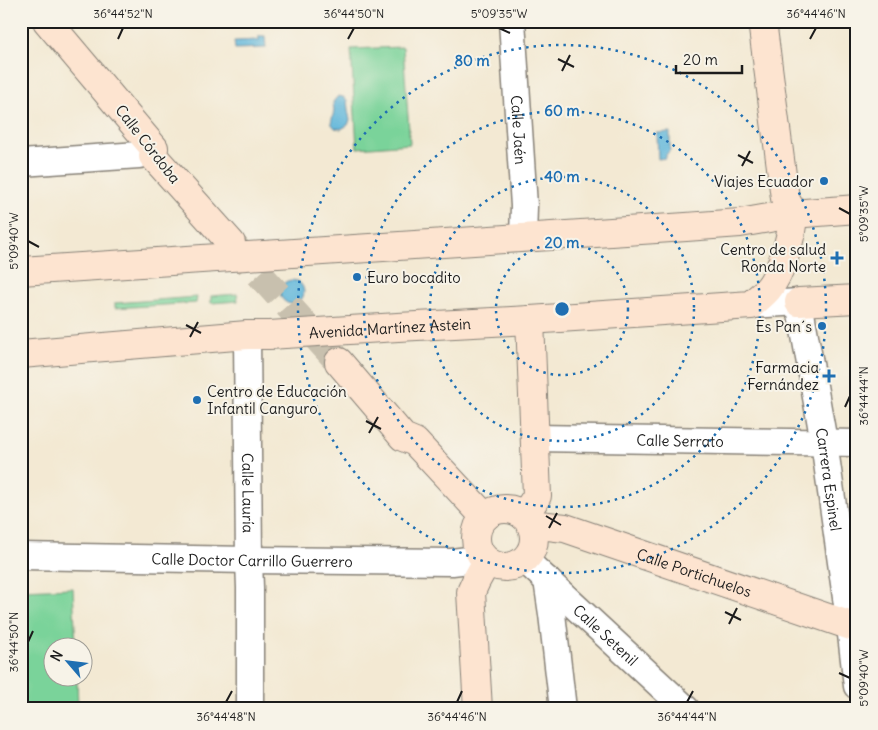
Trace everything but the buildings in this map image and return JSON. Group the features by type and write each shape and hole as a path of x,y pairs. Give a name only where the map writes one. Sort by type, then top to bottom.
{"main road":[{"name":"Calle Córdoba","path":"47,21 154,148 153,156 231,243"},
{"path":"751,305 769,289 782,264 792,229 784,210 762,21"},
{"path":"21,271 686,227 740,222 784,210 857,209"},
{"path":"740,222 748,224 762,234 778,253 782,264"},
{"path":"799,302 857,299"},
{"name":"Avenida Martínez Astein","path":"24,353 247,335 299,334 751,305"},
{"path":"527,520 537,496 530,320"},
{"path":"339,362 402,437 415,442 485,517"},
{"path":"509,509 517,511 527,520 534,533 534,543 531,553 525,560 516,566 506,568 496,566 484,558 477,546 476,539 477,531 485,517 492,512 509,509"},
{"name":"Calle Portichuelos","path":"527,520 565,528 853,627"},
{"path":"478,709 471,592 484,558"}],"street":[{"name":"Calle Jaén","path":"512,21 524,206 524,238"},
{"path":"21,163 139,155 154,148"},
{"name":"Avenida Martínez Astein","path":"751,305 799,302"},
{"name":"Carrera Espinel","path":"799,302 824,442 853,627 857,686"},
{"name":"Calle Lauría","path":"247,335 250,709"},
{"name":"Calle Serrato","path":"535,438 857,443"},
{"name":"Calle Doctor Carrillo Guerrero","path":"21,556 452,562 484,558"},
{"name":"Calle Setenil","path":"525,560 686,709"},
{"path":"546,580 552,614 563,709"}],"green space":[{"path":"403,47 410,144 357,148 351,49"},
{"path":"237,294 238,301 211,303 211,296"},
{"path":"197,297 196,303 115,308 115,303"},
{"path":"73,588 76,638 42,638 42,688 77,688 78,709 21,709 21,590"}],"water":[{"path":"259,36 265,36 266,48 235,49 234,41 259,40"},
{"path":"338,96 347,100 350,120 348,125 341,129 335,128 331,123 334,111 333,102"},
{"path":"670,132 670,150 666,158 658,159 657,133"},
{"path":"292,280 301,283 304,292 301,301 292,304 283,301 280,292 283,283"}],"tunnel":[{"path":"231,243 339,362"}],"place":[{"name":"Viajes Ecuador","path":"824,181"},
{"name":"Centro de salud Ronda Norte","path":"837,258"},
{"name":"Euro bocadito","path":"357,277"},
{"name":"Es Pan´s","path":"822,326"},
{"name":"Farmacia Fernández","path":"829,376"},
{"name":"Centro de Educación Infantil Canguro","path":"197,400"}]}
